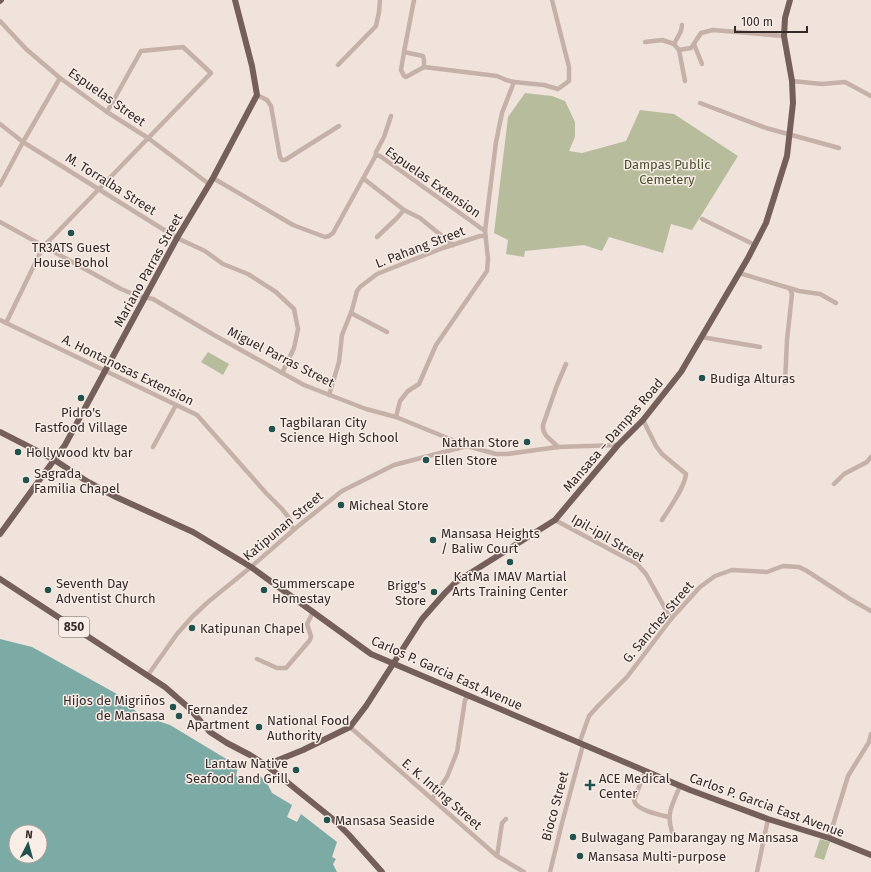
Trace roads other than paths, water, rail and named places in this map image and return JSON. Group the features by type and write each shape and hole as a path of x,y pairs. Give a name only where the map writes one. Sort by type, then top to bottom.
{"main road":[{"path":"235,0 252,66 257,95"},
{"name":"Mansasa – Dampas Road","path":"266,765 303,750 350,727 366,706 422,619 444,593 456,582 555,520 618,445 643,420 681,372 755,245 766,223 779,184 787,156 793,103 792,81 784,36 785,18 790,0"},
{"name":"Mariano Parras Street","path":"0,534 65,444 257,95"},
{"name":"Carlos P. Garcia East Avenue","path":"0,432 53,459 88,482 116,497 193,532 251,568 371,654 645,772 768,819 829,838 871,855"},
{"name":"850","path":"0,579 148,674 165,687 189,708 210,732 266,765 334,820 382,872"}],"street":[{"path":"338,65 376,26 380,0"},
{"path":"414,0 401,70 404,76 424,67 497,76 514,82 544,85 558,89 568,81 569,67 552,0"},
{"name":"Espuelas Street","path":"0,21 26,49 60,78 106,112 148,138 211,181"},
{"path":"674,44 681,31 682,25"},
{"path":"680,50 691,48 701,33 713,30 784,36"},
{"path":"645,42 662,40 674,44 680,50 685,81"},
{"path":"694,44 702,64"},
{"path":"6,323 43,247 211,73 183,47 141,51 106,112"},
{"path":"404,52 423,56 424,67"},
{"path":"0,185 60,78"},
{"path":"792,81 822,84 845,82 871,96"},
{"path":"396,417 400,401 408,391 418,384 436,346 487,271 488,259 485,234 496,142 502,112 514,82"},
{"path":"257,95 267,100 271,106 280,157 282,160 285,160 339,126"},
{"path":"700,102 766,128 839,148"},
{"path":"376,155 391,116"},
{"name":"M. Torralba Street","path":"0,124 23,142 177,238 205,252 222,264 248,274 276,292 294,309 298,329 294,348 282,372"},
{"name":"Espuelas Extension","path":"211,181 293,225 329,236 333,233 376,155 380,156 485,234"},
{"path":"364,179 404,210 420,218 453,245"},
{"path":"377,237 404,210"},
{"path":"702,219 755,245"},
{"name":"Miguel Parras Street","path":"0,222 121,289 153,299 304,385 366,409 396,417 467,446 496,454 507,454 558,447 618,445"},
{"name":"L. Pahang Street","path":"329,395 339,362 342,334 351,313 357,291 360,287 370,279 392,268 485,234"},
{"path":"739,273 790,289 820,294 836,303"},
{"path":"785,383 787,340 792,294 790,289"},
{"path":"351,313 387,332"},
{"name":"A. Hontanosas Extension","path":"0,320 197,415 282,509 289,518 293,530"},
{"path":"701,337 760,347"},
{"path":"558,447 551,439 545,436 543,426 566,364"},
{"path":"153,447 176,405"},
{"path":"643,420 656,446 662,454 686,474 686,478 662,520"},
{"name":"Katipunan Street","path":"148,674 177,634 192,617 208,602 251,568 293,530 342,491 394,465 467,446"},
{"path":"834,484 844,474 867,462 871,458"},
{"name":"Ipil-ipil Street","path":"555,520 637,564 646,574 671,619"},
{"name":"G. Sanchez Street","path":"581,745 589,716 627,677 671,619 700,587 715,576 732,570 767,572 783,566 799,567 808,571 871,611"},
{"path":"257,659 277,668 286,668 310,640 311,636 307,624 313,612"},
{"path":"432,799 447,777 457,752 466,700 469,695"},
{"name":"E. K. Inting Street","path":"350,727 497,856 524,872"},
{"path":"829,838 848,776 869,742 871,734"},
{"name":"Bioco Street","path":"550,872 581,745"},
{"path":"645,772 634,800 634,804 654,814 669,817"},
{"path":"674,838 669,825 669,817 680,786"},
{"path":"497,856 502,823 506,819"},
{"path":"757,872 768,819"}],"water":[{"path":"0,639 32,647 117,694 140,715 170,725 238,766 236,776 252,785 260,776 267,783 272,793 292,805 287,817 297,822 301,814 337,842 332,857 336,859 333,864 337,872 0,872"}],"place":[{"name":"TR3ATS Guest House Bohol","path":"71,233"},
{"name":"Budiga Alturas","path":"702,378"},
{"name":"Pidro's Fastfood Village","path":"81,398"},
{"name":"Tagbilaran City Science High School","path":"272,429"},
{"name":"Nathan Store","path":"527,442"},
{"name":"Hollywood ktv bar","path":"18,452"},
{"name":"Ellen Store","path":"426,460"},
{"name":"Sagrada Familia Chapel","path":"26,480"},
{"name":"Micheal Store","path":"341,505"},
{"name":"Mansasa Heights / Baliw Court","path":"433,540"},
{"name":"KatMa IMAV Martial Arts Training Center","path":"510,562"},
{"name":"Seventh Day Adventist Church","path":"48,590"},
{"name":"Summerscape Homestay","path":"264,590"},
{"name":"Brigg's Store","path":"434,592"},
{"name":"Katipunan Chapel","path":"192,628"},
{"name":"Hijos de Migriños de Mansasa","path":"173,707"},
{"name":"Fernandez Apartment","path":"179,716"},
{"name":"National Food Authority","path":"259,727"},
{"name":"Lantaw Native Seafood and Grill","path":"296,770"},
{"name":"ACE Medical Center","path":"590,785"},
{"name":"Mansasa Seaside","path":"327,820"},
{"name":"Bulwagang Pambarangay ng Mansasa","path":"573,837"},
{"name":"Mansasa Multi-purpose","path":"580,856"}],"park label":[{"name":"Dampas Public Cemetery","path":"667,172"}]}
